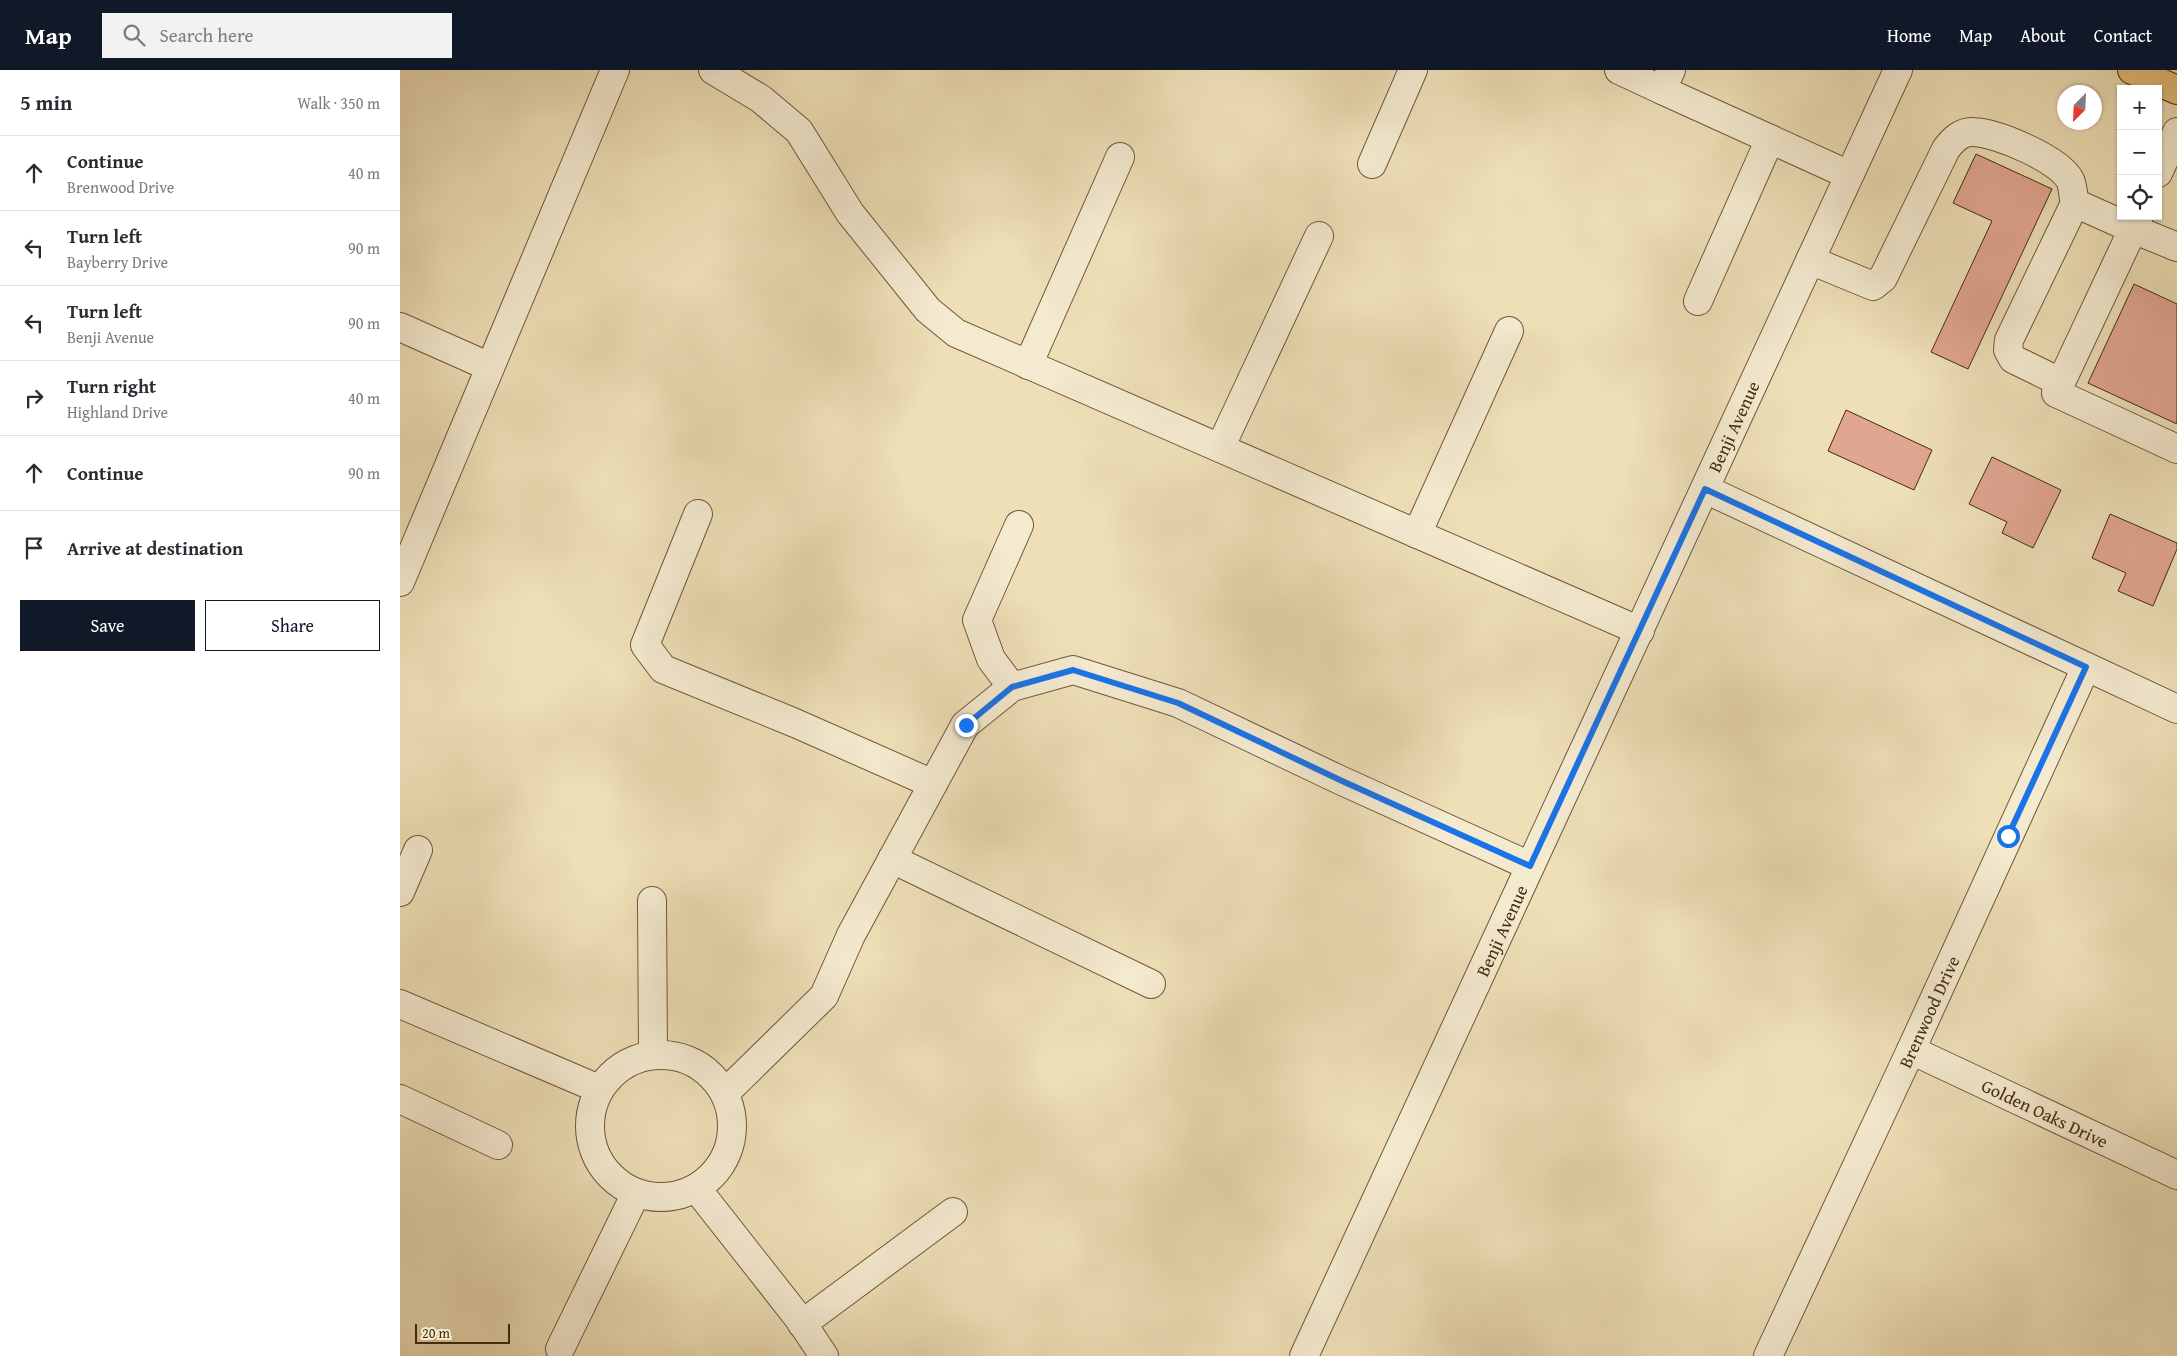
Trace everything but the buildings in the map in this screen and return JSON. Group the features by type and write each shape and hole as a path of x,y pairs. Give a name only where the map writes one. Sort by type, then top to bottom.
{"main road":[{"path":"2132,70 2177,90"}],"street":[{"path":"400,582 615,70"},
{"path":"713,70 761,99 799,131 850,213 928,310 956,333 1640,631"},
{"path":"1372,164 1413,70"},
{"path":"1619,70 1666,80 1770,139 1850,175"},
{"name":"Benji Avenue","path":"1304,1356 1485,969 1530,866 1898,70"},
{"path":"1810,260 1873,286 1883,278 1946,149 1957,136 1973,131 2008,139 2054,164 2070,180 2074,203 2009,340 2008,350 2013,359 2060,382"},
{"path":"2162,164 2177,132"},
{"path":"1698,301 1770,139"},
{"path":"1028,365 1120,157"},
{"path":"2074,203 2136,222 2177,247"},
{"path":"2136,222 2056,392 2177,449"},
{"path":"1220,448 1319,236"},
{"path":"400,327 490,367"},
{"path":"1417,534 1509,331"},
{"path":"1705,489 2177,709"},
{"path":"698,514 645,645 663,669 795,723 933,784"},
{"path":"1012,687 992,659 977,620 1019,525"},
{"name":"Brenwood Drive","path":"1768,1356 1911,1050 2086,667"},
{"path":"725,1093 824,996 851,935 966,725 1012,687 1073,670 1178,703 1340,780 1530,866"},
{"path":"400,892 418,850"},
{"path":"892,859 1150,984"},
{"path":"652,901 653,1055"},
{"path":"400,1004 599,1089"},
{"name":"Golden Oaks Drive","path":"1911,1050 2177,1175"},
{"path":"653,1055 675,1056 695,1063 712,1076 725,1093 732,1113 732,1136 726,1156 714,1175 697,1189 678,1196 657,1198 636,1193 618,1183 608,1174 594,1150 590,1130 592,1109 599,1089 614,1073 632,1061 653,1055"},
{"path":"400,1100 498,1145"},
{"path":"697,1189 802,1324 824,1356"},
{"path":"560,1349 636,1193"},
{"path":"802,1324 953,1212"}],"route":[{"path":"966,725 1012,687 1073,670 1178,703 1340,780 1530,866 1705,489 2086,667 2008,836"}]}
